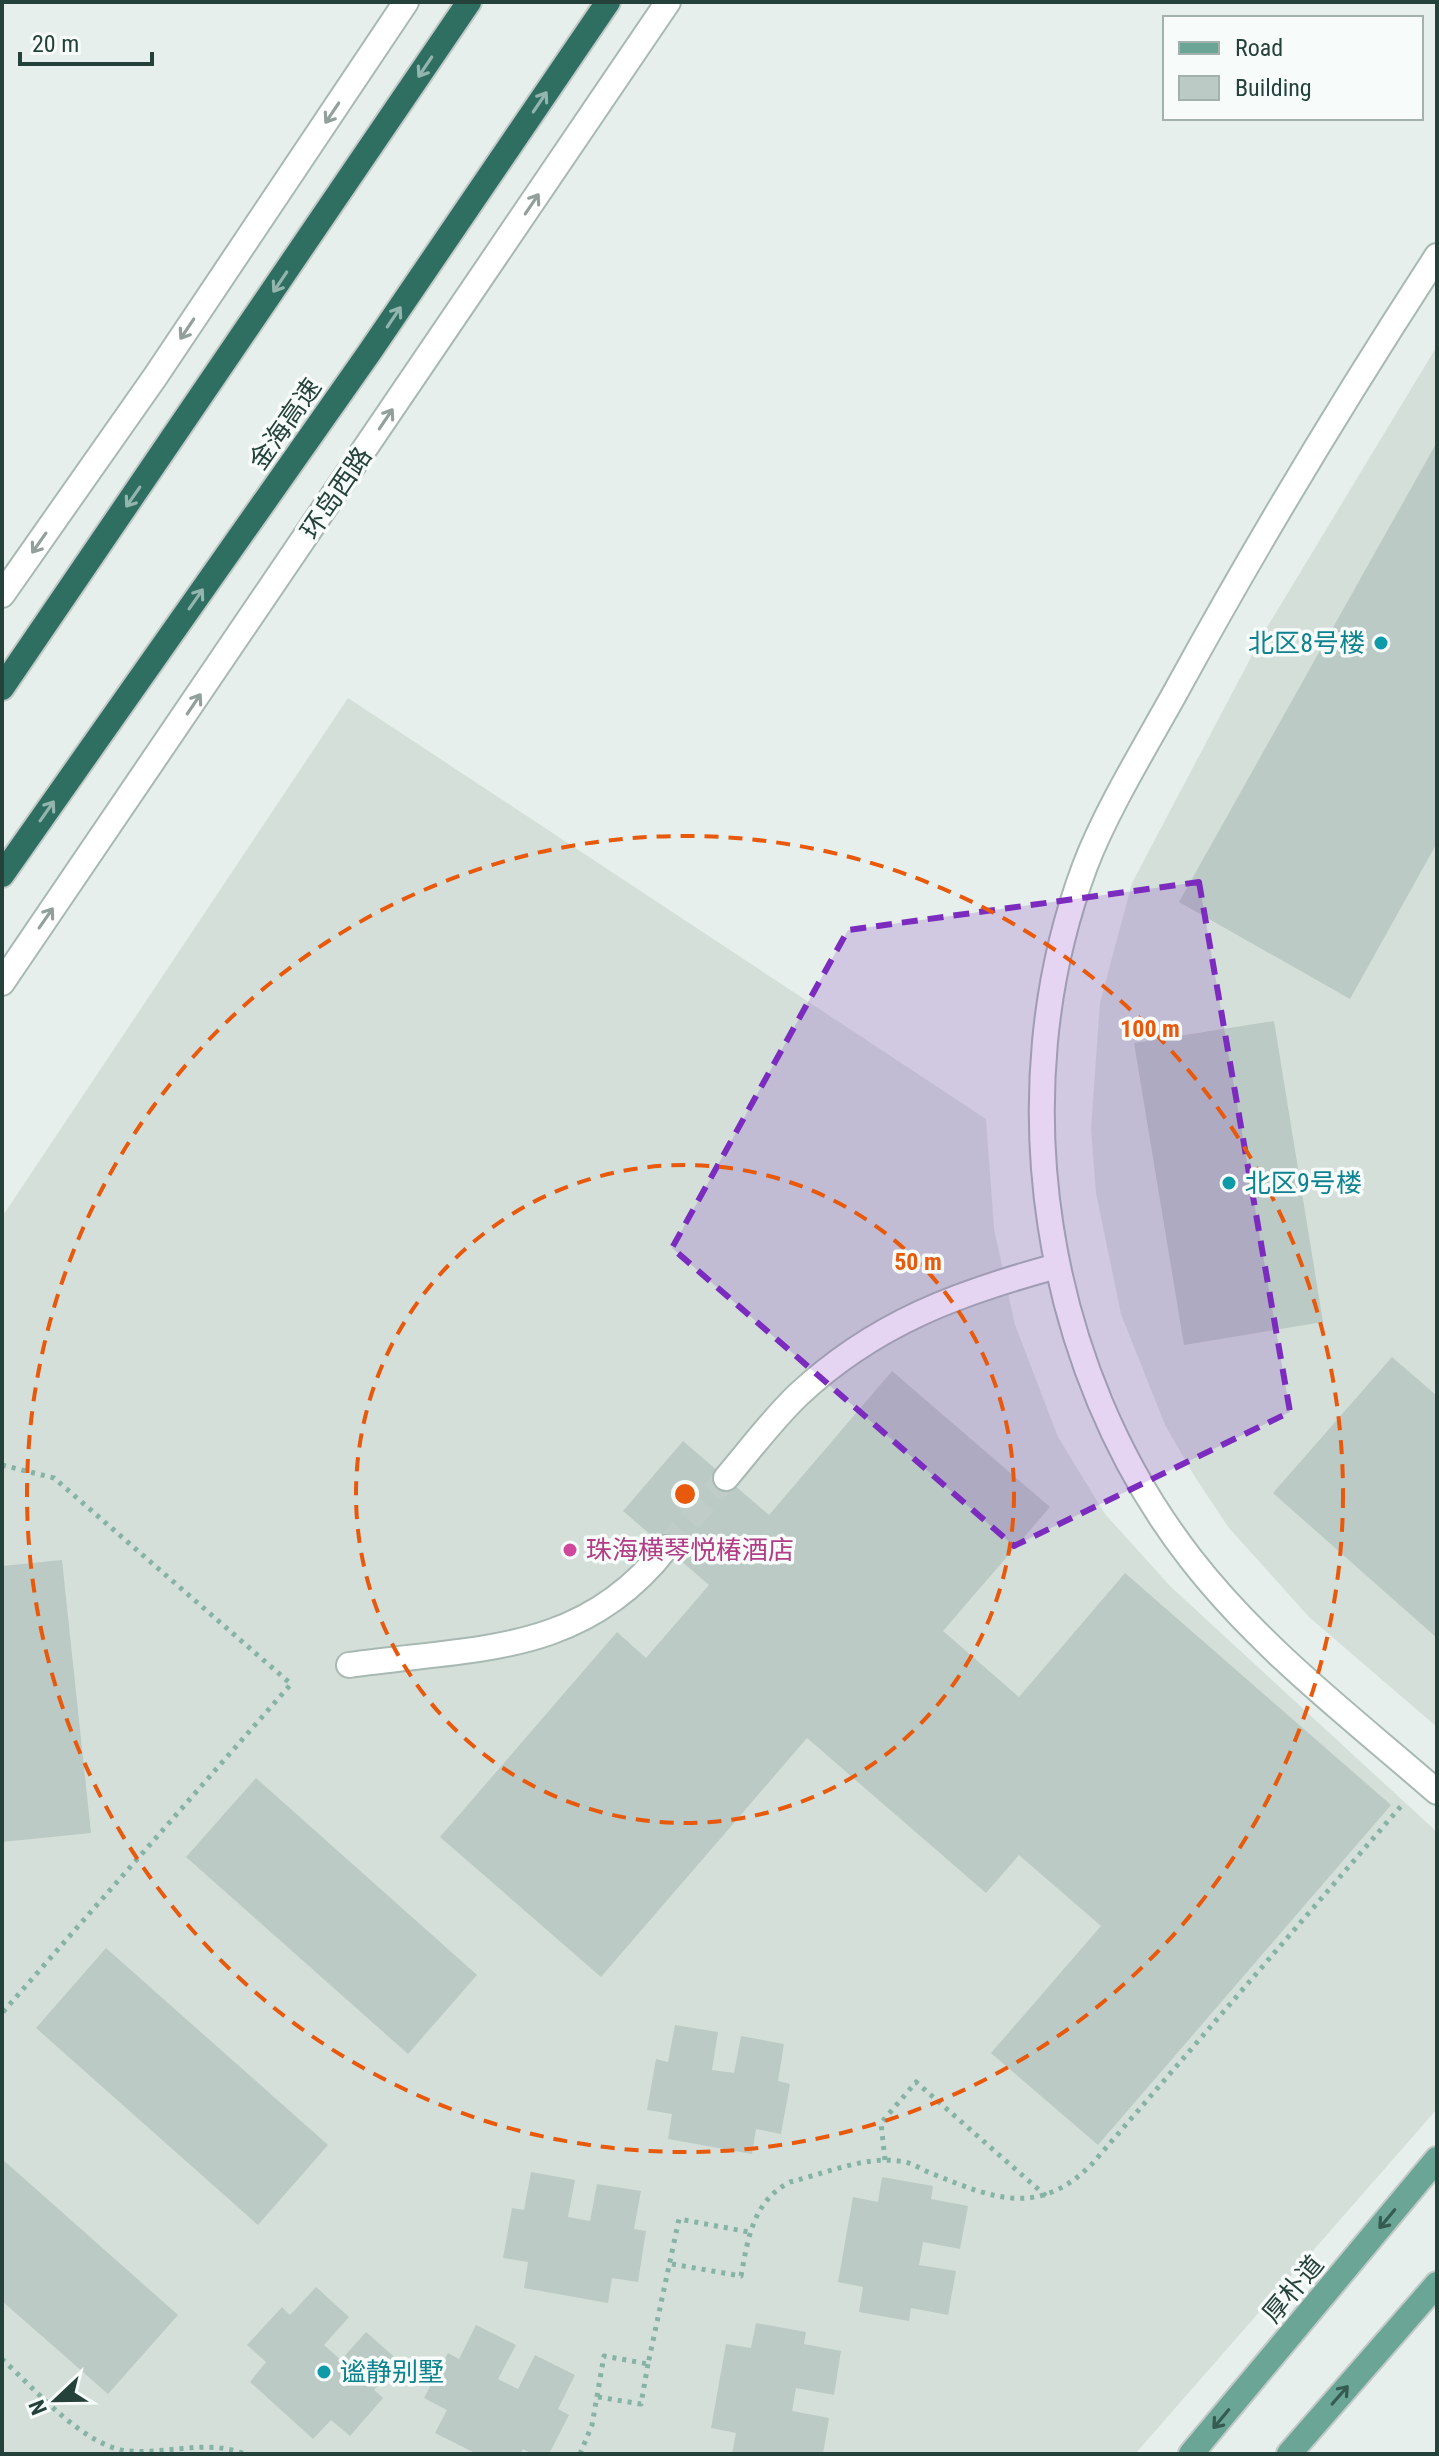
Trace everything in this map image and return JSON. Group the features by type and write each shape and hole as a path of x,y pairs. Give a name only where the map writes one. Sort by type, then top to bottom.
{"highway":[{"path":"2,688 469,2"},
{"name":"金海高速","path":"2,875 360,366 608,2"}],"main road":[{"name":"厚朴道","path":"1191,2454 1437,2159"},
{"path":"1289,2454 1437,2284"}],"street":[{"path":"2,595 155,377 406,2"},
{"name":"环岛西路","path":"2,983 668,2"},
{"path":"1430,1786 1275,1653 1189,1557 1147,1493 1095,1389 1073,1328 1057,1266 1045,1171 1044,1062 1055,981 1086,864 1231,592 1304,466 1437,256"},
{"path":"726,1478 796,1397 836,1362 880,1333 975,1289 1057,1266"},
{"path":"349,1665 551,1634 604,1609 648,1571 666,1548"}],"path":[{"path":"2,1465 54,1478 291,1684 2,2013"},
{"path":"672,2264 741,2276 749,2232 767,2198 778,2189 790,2182 885,2160 916,2165 996,2197 1017,2200 1046,2196 1077,2179 1430,1786"},
{"path":"885,2160 881,2123 916,2082 1046,2196"},
{"path":"598,2397 641,2404 679,2219 749,2232"},
{"path":"580,2454 590,2434 604,2356 648,2364"},
{"path":"2,2359 85,2433 110,2447 128,2451 203,2446 245,2454"}],"highlighted area":[{"path":"1199,882 1290,1412 1014,1546 672,1248 848,930"}],"shaded area":[{"path":"1437,346 1437,1727 1309,1617 1229,1528 1195,1477 1165,1425 1121,1314 1096,1193 1091,1129 1100,1003 1132,883 1266,629"},
{"name":"珠海横琴悦椿酒店","path":"348,698 986,1119 994,1229 1015,1325 1058,1437 1105,1514 1171,1587 1437,1832 1437,2109 1135,2454 2,2454 2,1217"}],"building":[{"name":"北区8号楼","path":"1437,442 1437,843 1350,999 1179,902"},
{"name":"北区9号楼","path":"1274,1021 1323,1322 1184,1345 1134,1043"},
{"path":"1392,1357 1437,1396 1437,1638 1273,1493"},
{"path":"892,1371 1050,1507 943,1631 1019,1697 1125,1573 1391,1805 1098,2145 991,2053 1101,1926 1019,1855 986,1893 807,1738 601,1977 440,1837 617,1632 646,1658 709,1585 623,1511 683,1441 769,1515"},
{"path":"62,1560 91,1833 2,1842 2,1566"},
{"path":"256,1778 477,1975 408,2054 186,1857"},
{"path":"106,1948 328,2145 258,2225 36,2028"},
{"path":"675,2025 718,2032 712,2070 734,2073 741,2036 784,2044 778,2081 790,2084 781,2134 756,2129 752,2154 668,2139 672,2114 647,2110 656,2059 668,2062"},
{"path":"2,2159 178,2315 108,2394 2,2301"},
{"path":"531,2172 575,2180 568,2217 590,2221 597,2184 641,2191 634,2229 646,2231 638,2282 612,2278 608,2303 524,2288 528,2262 503,2258 512,2208 524,2210"},
{"path":"882,2177 933,2186 931,2199 968,2206 960,2249 923,2242 919,2265 956,2271 948,2315 911,2308 909,2321 859,2312 863,2287 838,2282 853,2197 878,2202"},
{"name":"谧静别墅","path":"316,2287 349,2317 324,2345 341,2360 366,2332 399,2361 374,2390 383,2398 350,2436 331,2420 313,2439 250,2382 266,2362 247,2345 282,2307 290,2315"},
{"path":"756,2323 806,2332 804,2344 841,2351 834,2395 796,2388 792,2411 829,2418 823,2454 732,2454 736,2433 711,2428 726,2344 751,2348"},
{"name":"谧静别墅","path":"476,2325 516,2345 498,2379 518,2389 535,2355 575,2375 558,2409 569,2415 549,2454 532,2454 523,2449 521,2454 477,2454 435,2433 447,2410 424,2398 448,2353 459,2359"}],"tunnel":[{"path":"666,1548 726,1478"}],"place":[{"name":"北区8号楼","path":"1381,643"},
{"name":"北区9号楼","path":"1229,1183"},
{"name":"珠海横琴悦椿酒店","path":"570,1550"},
{"name":"谧静别墅","path":"324,2372"}]}
